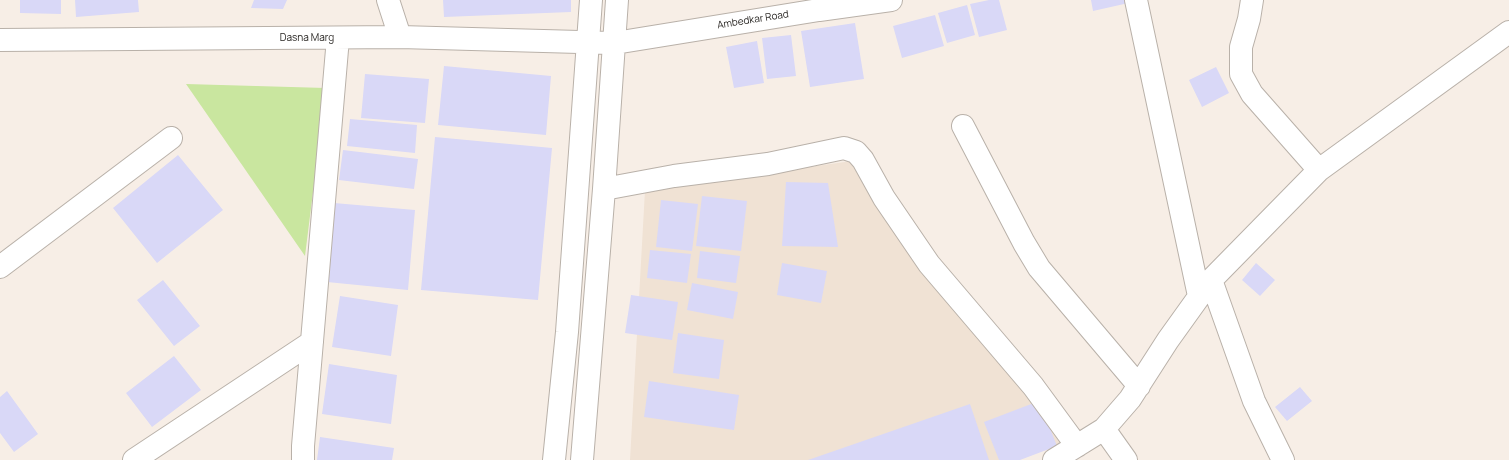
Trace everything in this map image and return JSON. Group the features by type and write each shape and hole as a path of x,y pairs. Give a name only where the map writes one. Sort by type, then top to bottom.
{"street":[{"path":"388,0 400,37"},
{"path":"554,460 567,332 591,0"},
{"path":"582,460 604,189 617,0"},
{"name":"Ambedkar Road","path":"615,43 819,10 891,0"},
{"path":"1136,0 1205,288 1254,401 1282,460"},
{"path":"1252,0 1249,19 1241,47 1241,74 1252,94 1319,170"},
{"path":"1054,460 1104,429 1130,399 1168,340 1205,288 1319,170 1509,32"},
{"name":"Dasna Marg","path":"0,40 400,37 615,43"},
{"path":"304,460 303,446 338,38"},
{"path":"963,126 1017,230 1039,268 1139,386"},
{"path":"2,262 171,138"},
{"path":"604,189 674,176 768,164 844,148 856,152 863,160 884,198 929,264 1033,386 1077,446"},
{"path":"134,460 312,342"},
{"path":"1104,429 1126,460"}],"shaded area":[{"path":"852,161 962,312 1063,443 1013,460 630,460 645,190"}],"green space":[{"path":"186,84 326,88 305,256"}],"building":[{"path":"20,0 61,0 61,14 20,13"},
{"path":"75,0 138,0 139,12 76,17"},
{"path":"254,0 287,0 283,9 251,8"},
{"path":"443,0 571,0 571,12 444,17"},
{"path":"989,0 999,0 1007,30 979,37 970,4"},
{"path":"1091,0 1132,0 1133,2 1093,11"},
{"path":"967,5 975,35 947,43 938,13"},
{"path":"935,15 944,46 902,58 893,26"},
{"path":"855,23 864,79 810,87 801,31"},
{"path":"791,35 796,76 767,79 762,38"},
{"path":"757,41 764,83 734,88 726,47"},
{"path":"444,66 551,76 546,135 438,125"},
{"path":"1216,67 1229,93 1202,107 1189,80"},
{"path":"365,74 429,79 425,123 361,118"},
{"path":"350,119 417,125 415,153 347,146"},
{"path":"435,137 552,148 538,300 421,290"},
{"path":"343,150 418,159 414,189 339,180"},
{"path":"178,155 223,210 157,263 113,208"},
{"path":"786,182 828,183 838,247 782,246"},
{"path":"702,196 747,201 741,251 696,246"},
{"path":"661,200 698,204 692,251 656,247"},
{"path":"334,203 415,210 408,290 327,282"},
{"path":"650,250 691,254 687,283 647,278"},
{"path":"700,251 740,256 736,283 697,278"},
{"path":"782,263 827,271 821,303 777,295"},
{"path":"1256,263 1275,280 1260,296 1242,280"},
{"path":"163,280 200,326 174,346 137,300"},
{"path":"692,283 738,292 733,319 687,310"},
{"path":"631,295 678,302 672,340 625,333"},
{"path":"340,296 398,305 391,356 332,347"},
{"path":"678,333 724,340 719,379 673,373"},
{"path":"174,356 201,390 152,427 126,393"},
{"path":"329,364 397,375 391,424 322,414"},
{"path":"649,381 739,395 734,430 644,417"},
{"path":"1300,387 1312,401 1287,421 1275,407"},
{"path":"7,391 38,434 14,452 0,433 0,397"},
{"path":"1039,401 1057,446 1020,460 999,460 984,422"},
{"path":"970,404 989,460 808,460"},
{"path":"320,437 394,448 392,460 317,460"}]}
